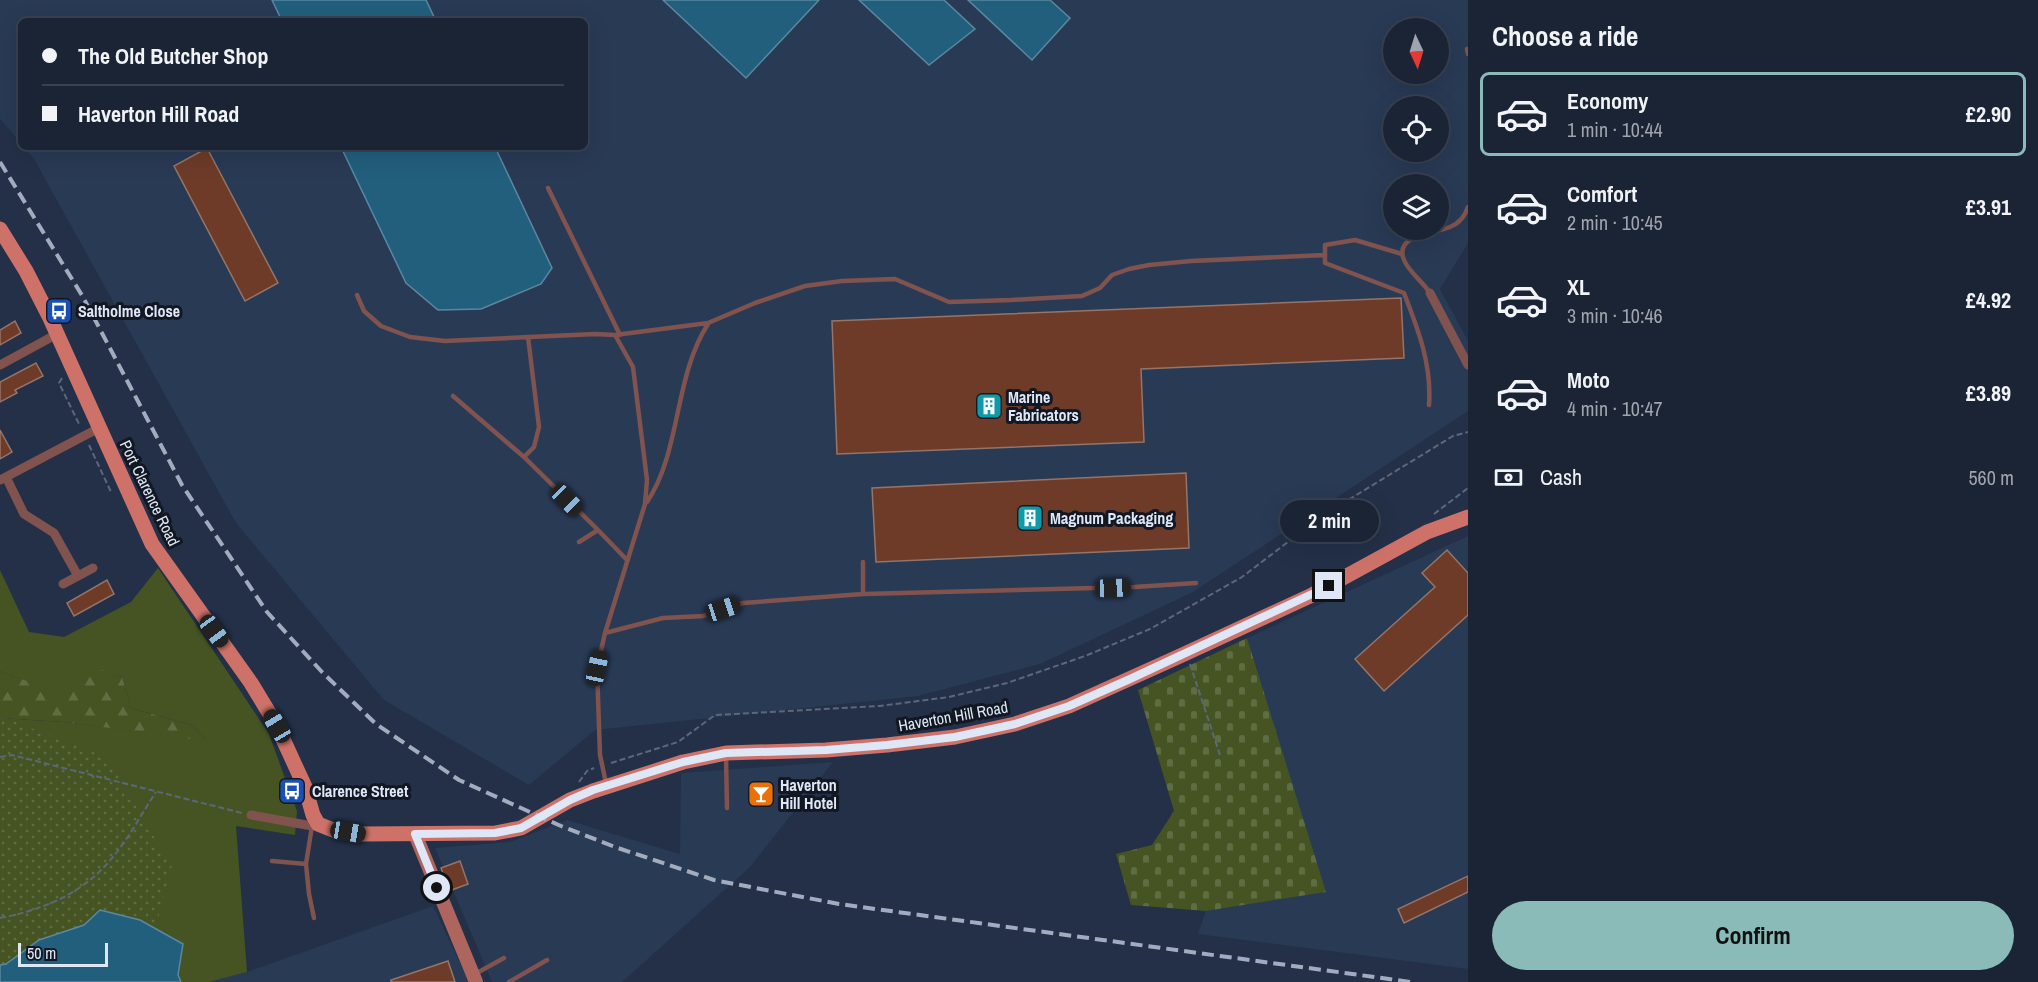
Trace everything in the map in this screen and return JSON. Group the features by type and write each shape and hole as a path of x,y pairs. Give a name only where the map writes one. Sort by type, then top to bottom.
{"main road":[{"name":"Port Clarence Road","path":"0,231 26,271 57,333 152,544 251,683 277,726 305,787 315,825"},
{"name":"Haverton Hill Road","path":"415,834 495,833 521,828 570,800 606,786 683,762 726,753 826,750 887,745 955,737 1015,724 1069,706 1187,653 1310,596 1427,532 1468,517"},
{"path":"315,825 363,834 415,834 474,978"}],"street":[{"path":"1430,293 1468,365"},
{"path":"0,365 57,333"},
{"path":"78,576 54,533 24,514 3,478 99,428"},
{"path":"63,584 93,568"},
{"path":"251,815 315,825"}],"lane":[{"path":"1467,49 1468,54"},
{"path":"548,188 633,367 647,480 645,504 605,633 597,668 602,765 606,786"},
{"path":"1430,293 1405,262 1402,254 1404,247 1411,240 1427,232 1452,227 1465,217 1468,207"},
{"path":"1402,254 1355,240 1324,245 1325,263 1404,293 1421,335 1430,388 1429,405"},
{"path":"357,295 364,311 381,326 410,337 445,340 617,335 708,323 755,303 805,286 842,281 895,279 949,302 1011,300 1083,296 1100,288 1112,275 1149,265 1325,255"},
{"path":"645,504 654,491 661,471 675,425 686,373 701,334 708,323"},
{"path":"524,457 534,447 538,427 528,337"},
{"path":"453,396 524,457 627,560"},
{"path":"579,542 598,530"},
{"path":"863,562 863,594"},
{"path":"605,633 663,618 703,616 743,603 863,594 1134,587 1196,583"},
{"path":"726,753 727,808"},
{"path":"314,918 306,864 315,825"},
{"path":"272,861 306,864"},
{"path":"474,978 504,958"},
{"path":"509,982 547,960"}],"path":[{"path":"576,786 587,771 678,742 716,715 880,706 949,697 1007,683 1085,656 1150,629 1242,577 1322,516 1453,436 1468,432"},
{"path":"1187,653 1220,754"},
{"path":"0,757 12,755 251,815"},
{"path":"0,918 27,913 58,901 98,873 113,857 156,792"}],"shaded area":[{"path":"0,0 272,0 281,18 18,18 18,140 0,119"},
{"path":"272,0 426,0 435,18 281,18"},
{"path":"426,0 663,0 746,78 819,0 859,0 929,65 975,29 944,0 968,0 1032,60 1070,18 1050,0 1468,0 1468,243 1440,289 1468,341 1468,411 1193,592 1040,664 918,696 595,730 529,785 384,700 236,523 34,159 26,150 342,150 406,283 552,268 496,150 588,150 588,18 435,18"},
{"path":"663,0 819,0 746,78"},
{"path":"859,0 944,0 975,29 929,65"},
{"path":"968,0 1050,0 1070,18 1032,60"},
{"path":"342,150 496,150 552,268 541,284 481,309 438,310 406,283"},
{"path":"1468,536 1468,969 1198,934 1206,911 1325,892 1247,638"},
{"path":"833,762 750,867 622,982 492,982 435,848 510,842 567,820 680,854 681,773"},
{"path":"433,906 469,982 209,982 247,972"},
{"path":"100,910 140,920 183,944 178,975 181,982 0,982 0,965 6,964 39,940 84,925"}],"green space":[{"path":"158,568 269,734 297,811 295,835 236,826 247,972 209,982 0,982 0,718 64,722 207,740 191,725 131,708 122,677 89,666 67,697 0,671 0,570 29,632 64,637 131,602"},
{"path":"1247,638 1326,892 1206,911 1131,905 1116,854 1152,845 1174,811 1138,690"},
{"path":"89,665 122,677 131,708 191,725 208,741 64,722 0,718 0,671 67,696"},
{"path":"0,716 108,758 172,868 140,982 0,982"}],"building":[{"path":"203,150 208,150 278,283 245,301 174,166"},
{"name":"Marine Fabricators","path":"1401,298 1404,358 1141,369 1144,442 837,454 832,321"},
{"path":"15,321 21,333 0,345 0,330"},
{"path":"36,363 43,376 15,390 17,393 0,402 0,382"},
{"path":"0,430 12,452 0,459"},
{"name":"Magnum Packaging","path":"1186,473 1189,548 876,562 872,488"},
{"path":"1447,550 1468,573 1468,615 1384,691 1355,659 1435,587 1422,573"},
{"path":"107,580 114,594 74,616 67,603"},
{"path":"460,861 468,884 449,891 441,868"},
{"path":"1468,876 1468,892 1404,923 1398,909"},
{"path":"448,961 455,982 391,982 391,980"}],"railway":[{"path":"0,162 83,297 182,485 267,612 322,672 376,724 459,780 561,826 615,847 714,880 839,904 1411,982"}],"place":[{"name":"Saltholme Close","path":"59,311"},
{"name":"Marine Fabricators","path":"989,406"},
{"name":"Magnum Packaging","path":"1030,518"},
{"name":"Clarence Street","path":"292,791"},
{"name":"Haverton Hill Hotel","path":"761,794"}],"route":[{"path":"437,888 415,834 495,833 521,828 570,800 593,790 683,762 726,753 826,750 887,745 955,737 1015,724 1069,706 1329,586"}]}
